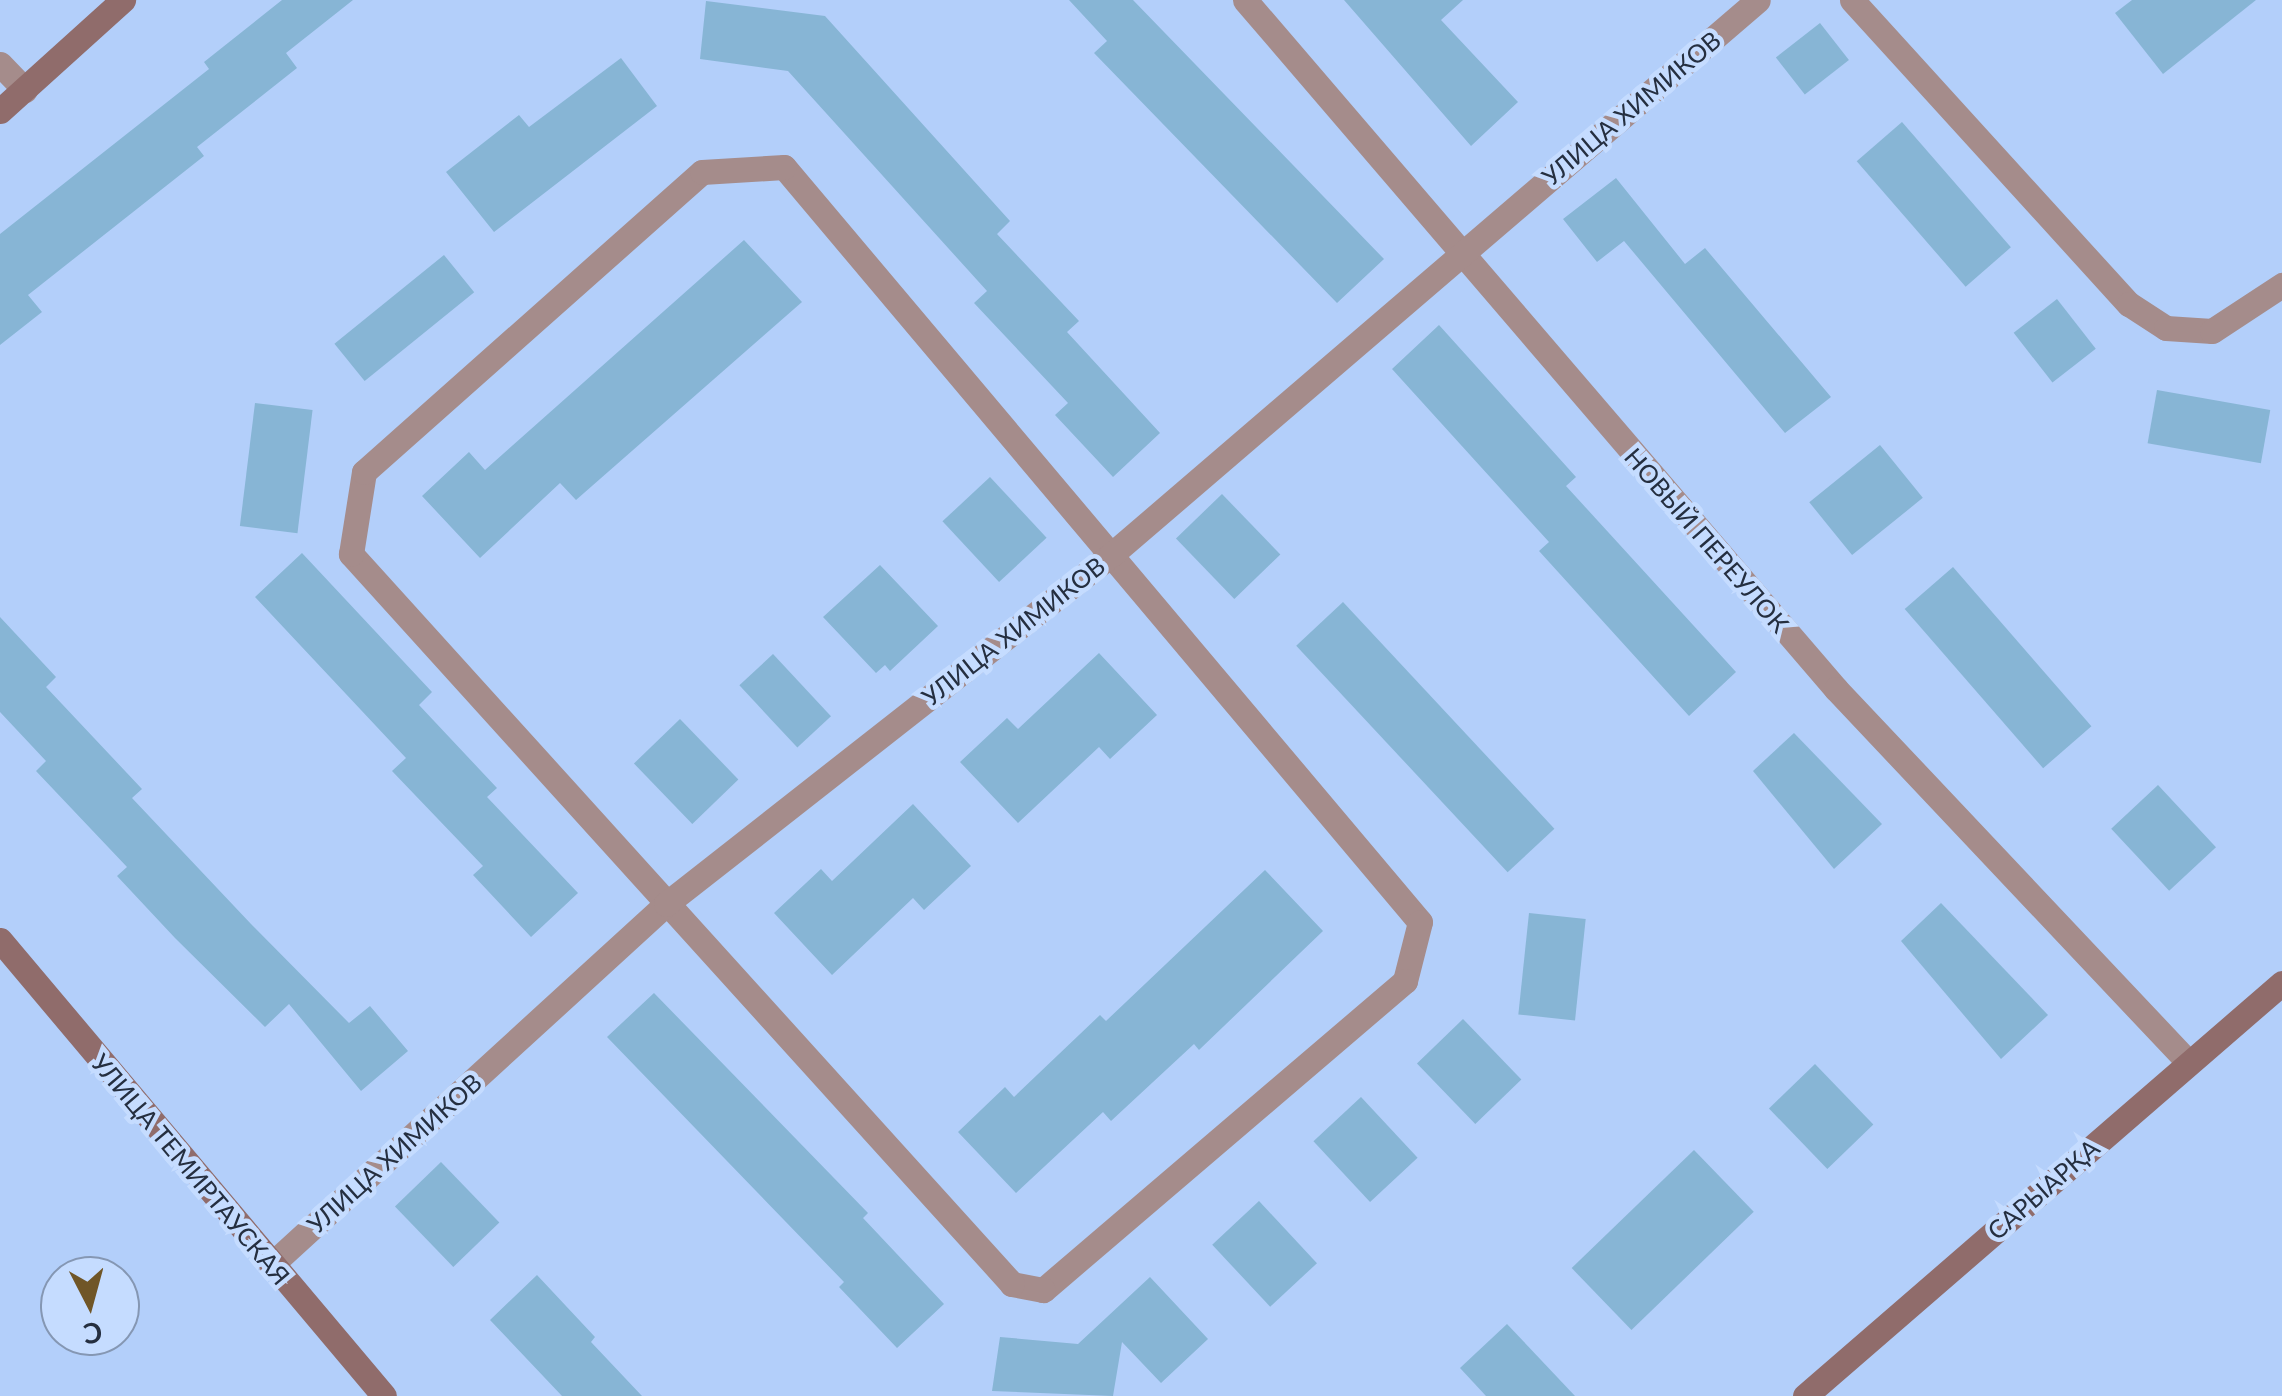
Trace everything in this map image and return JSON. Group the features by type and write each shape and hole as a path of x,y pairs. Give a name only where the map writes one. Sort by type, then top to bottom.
{"street":[{"path":"0,111 124,0"},
{"name":"НОВЫЙ ПЕРЕУЛОК","path":"1245,0 1836,689 2189,1062"},
{"name":"УЛИЦА ХИМИКОВ","path":"271,1265 666,904 1110,555 1758,0"},
{"path":"1852,0 2129,304 2166,328 2212,330 2282,285"},
{"path":"0,64 25,90"},
{"path":"784,167 1420,922 1405,981 1043,1290 1012,1284 666,904 350,554 364,472 702,172 784,167"},
{"name":"УЛИЦА ТЕМИРТАУСКАЯ","path":"0,940 384,1396"},
{"name":"САРЫАРҚА","path":"1805,1396 2282,983"}],"building":[{"path":"282,0 353,0 286,53 297,68 197,147 204,156 28,295 42,312 0,345 0,234 209,69 204,62"},
{"path":"1069,0 1133,0 1384,259 1337,303 1094,53 1107,41"},
{"path":"1344,0 1463,0 1441,20 1518,102 1471,146"},
{"path":"2132,0 2256,0 2163,74 2115,13"},
{"path":"706,1 825,16 1010,221 997,234 1079,321 1067,332 1160,433 1113,477 1055,415 1068,403 974,303 987,291 788,71 700,59"},
{"path":"1820,23 1849,60 1805,95 1776,57"},
{"path":"621,58 657,106 494,232 446,172 519,115 529,127"},
{"path":"1902,122 2011,247 1966,287 1857,161"},
{"path":"1616,178 1685,264 1705,248 1831,397 1785,433 1624,241 1597,262 1563,219"},
{"path":"744,240 802,302 576,500 560,483 480,558 422,496 469,452 485,470"},
{"path":"444,255 474,292 365,381 334,344"},
{"path":"2057,299 2096,349 2052,383 2014,333"},
{"path":"1439,325 1576,477 1566,486 1736,672 1689,716 1539,551 1549,542 1392,369"},
{"path":"2157,390 2270,410 2261,463 2148,443"},
{"path":"255,403 313,410 297,533 240,526"},
{"path":"1880,445 1923,498 1852,555 1809,502"},
{"path":"990,477 1047,538 999,582 942,521"},
{"path":"1222,494 1280,554 1234,599 1176,538"},
{"path":"302,553 432,692 419,705 497,788 487,797 578,893 531,937 473,875 483,866 392,771 406,758 255,597"},
{"path":"880,565 938,626 890,671 885,665 876,673 823,617"},
{"path":"1953,567 2091,726 2043,768 1905,609"},
{"path":"1343,602 1554,829 1508,872 1296,646"},
{"path":"0,617 56,677 46,687 142,789 132,798 349,1023 370,1006 408,1051 361,1091 289,1004 265,1027 117,876 127,867 36,771 46,761 0,712"},
{"path":"1099,653 1157,715 1110,759 1099,747 1018,823 960,762 1007,718 1018,729"},
{"path":"773,654 831,716 797,748 739,685"},
{"path":"680,719 738,779 692,824 634,763"},
{"path":"1794,733 1882,824 1834,869 1753,771"},
{"path":"2158,785 2216,847 2169,891 2111,829"},
{"path":"913,804 971,866 924,910 913,898 832,975 774,913 821,869 832,881"},
{"path":"1265,870 1323,931 1199,1050 1194,1044 1111,1121 1103,1112 1016,1193 958,1132 1005,1087 1014,1097 1100,1015 1106,1021"},
{"path":"1941,903 2048,1015 2001,1059 1901,941"},
{"path":"1529,913 1586,919 1575,1020 1518,1014"},
{"path":"654,993 868,1213 863,1218 944,1304 897,1348 839,1287 844,1282 607,1037"},
{"path":"1463,1019 1521,1079 1475,1124 1417,1063"},
{"path":"1815,1064 1873,1124 1827,1169 1769,1108"},
{"path":"1361,1097 1418,1158 1370,1202 1313,1141"},
{"path":"1694,1150 1754,1212 1631,1330 1572,1268"},
{"path":"441,1162 499,1222 453,1267 395,1206"},
{"path":"1259,1201 1317,1263 1270,1307 1212,1245"},
{"path":"537,1275 595,1337 591,1342 642,1396 562,1396 490,1320"},
{"path":"1150,1277 1208,1339 1161,1383 1122,1342 1113,1396 992,1391 1000,1337 1078,1344"},
{"path":"1507,1324 1575,1396 1486,1396 1460,1368"}]}
